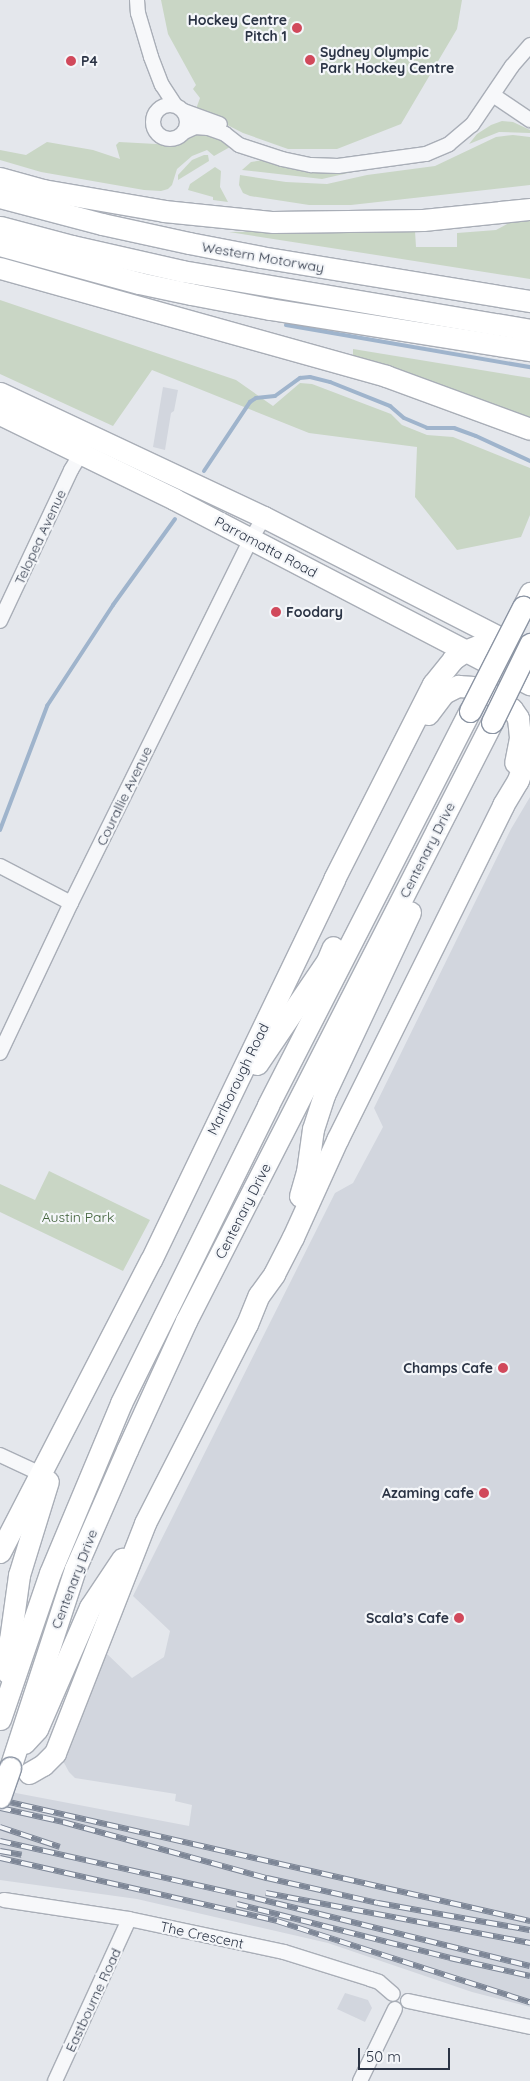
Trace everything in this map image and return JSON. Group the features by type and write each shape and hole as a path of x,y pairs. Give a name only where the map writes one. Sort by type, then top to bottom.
{"highway":[{"path":"0,178 43,190 164,211 273,222 423,220 530,209"},
{"name":"Western Motorway","path":"0,197 102,224 189,243 261,257 530,301"},
{"name":"Western Motorway","path":"0,227 182,271 530,330"},
{"path":"0,245 95,272 191,294 270,309 530,350"},
{"path":"0,268 386,376 530,429"},
{"name":"Parramatta Road","path":"0,393 264,516 519,645"},
{"name":"Parramatta Road","path":"0,414 250,539 530,684"},
{"name":"Centenary Drive","path":"0,1719 56,1556 121,1403 370,905 526,600"},
{"name":"Marlborough Road","path":"433,684 442,645 440,638"},
{"path":"519,645 530,680"},
{"name":"Marlborough Road","path":"0,1552 39,1473 95,1370 237,1083 334,879 433,684 452,660 465,651 519,645"},
{"name":"Centenary Drive","path":"0,1797 18,1766 75,1570 131,1441 186,1321 492,722 519,645"},
{"path":"391,768 444,693 458,686 473,687 491,694 512,709 518,718 520,728 518,750 503,805"},
{"path":"259,1295 274,1274 293,1237 337,1140 503,805 518,780 530,745"},
{"path":"146,1524 90,1607 18,1766 43,1765 56,1753 146,1524 247,1324 259,1295 267,1268 303,1191 313,1129 324,1095 434,861 444,816"},
{"path":"237,1083 260,1061 327,961 354,907 370,905"},
{"path":"7,1698 10,1640 19,1575 43,1494 95,1370"}],"street":[{"path":"137,0 145,38 167,101 187,121 184,132"},
{"path":"239,144 232,132 223,126 174,107 158,110 154,118 157,132 170,138 180,136 195,127 208,128 225,134 239,144 296,162 325,166 374,162 426,154 449,144 462,135 478,118 512,66 530,45"},
{"path":"493,96 530,120"},
{"name":"Telopea Avenue","path":"0,621 91,436"},
{"name":"Courallie Avenue","path":"0,1053 250,539 264,516"},
{"path":"0,866 72,903"},
{"path":"0,1455 39,1473"},
{"name":"The Crescent","path":"4,1900 130,1919 284,1952 379,1982 393,1994"},
{"name":"Eastbourne Road","path":"55,2081 130,1919"},
{"path":"408,2001 402,2009 394,2008 390,2003 393,1994 401,1992 408,2001 530,2027"},
{"path":"360,2081 394,2008"}],"shaded area":[{"path":"163,387 178,390 174,411 171,413 165,450 153,447"},
{"path":"530,797 530,2007 472,1992 328,1943 137,1899 0,1880 0,1790 189,1826 192,1805 175,1801 176,1794 75,1778 63,1761 63,1752 105,1652 132,1678 164,1657 170,1631 133,1596 335,1193 353,1183 383,1127 374,1108 511,829"},
{"path":"345,1993 368,2000 372,2008 365,2022 337,2009"}],"green space":[{"name":"Sydney Olympic Park Hockey Centre","path":"161,0 462,0 457,29 401,124 337,149 288,149 243,133 196,109 200,98 193,89 196,85 168,34"},
{"path":"502,121 513,122 530,130 530,133 499,132 469,144 477,134 491,125"},
{"path":"197,132 225,137 230,147 214,156 207,150 192,156 177,169 172,185 168,189 161,191 144,190 41,172 0,160 0,150 26,155 47,142 93,150 120,159 116,145 119,142 175,145 183,143 192,133"},
{"path":"513,135 530,137 530,185 351,205 309,205 250,196 243,193 239,185 240,175 286,182 327,184 367,175 435,166 496,137"},
{"path":"208,155 209,161 178,180 178,175 192,160"},
{"path":"263,160 309,173 357,171 322,179 242,170 251,162"},
{"path":"215,167 221,171 220,187 228,202 213,200 213,197 188,190 190,184"},
{"path":"530,220 530,279 229,232 415,231 416,247 457,247 457,233 496,230 511,222"},
{"path":"0,300 236,380 273,406 300,383 312,384 391,414 402,425 427,435 453,437 530,468 530,515 521,537 457,550 415,497 417,447 309,433 152,370 113,426 0,374"},
{"path":"353,349 530,378 530,417 353,359"},
{"name":"Austin Park","path":"49,1171 150,1220 123,1271 0,1212 0,1184 35,1200"}],"waterway":[{"path":"286,325 530,367"},
{"path":"204,471 250,402 256,398 275,396 300,378 310,377 330,382 390,406 404,418 427,428 454,428 530,461"},
{"path":"0,830 47,706 113,605 175,519"}],"railway":[{"path":"0,1800 530,1921"},
{"path":"0,1808 63,1822 267,1878 378,1903 530,1930"},
{"path":"0,1827 60,1847"},
{"path":"0,1841 255,1898 530,1966"},
{"path":"0,1851 22,1855"},
{"path":"0,1858 277,1921 530,2002"},
{"path":"266,1893 530,1943"},
{"path":"237,1904 450,1958 530,1976"}],"place":[{"name":"Hockey Centre Pitch 1","path":"297,28"},
{"name":"Sydney Olympic Park Hockey Centre","path":"310,60"},
{"name":"P4","path":"71,61"},
{"name":"Foodary","path":"276,612"},
{"name":"Champs Cafe","path":"503,1368"},
{"name":"Azaming cafe","path":"484,1493"},
{"name":"Scala’s Cafe","path":"459,1618"}]}
